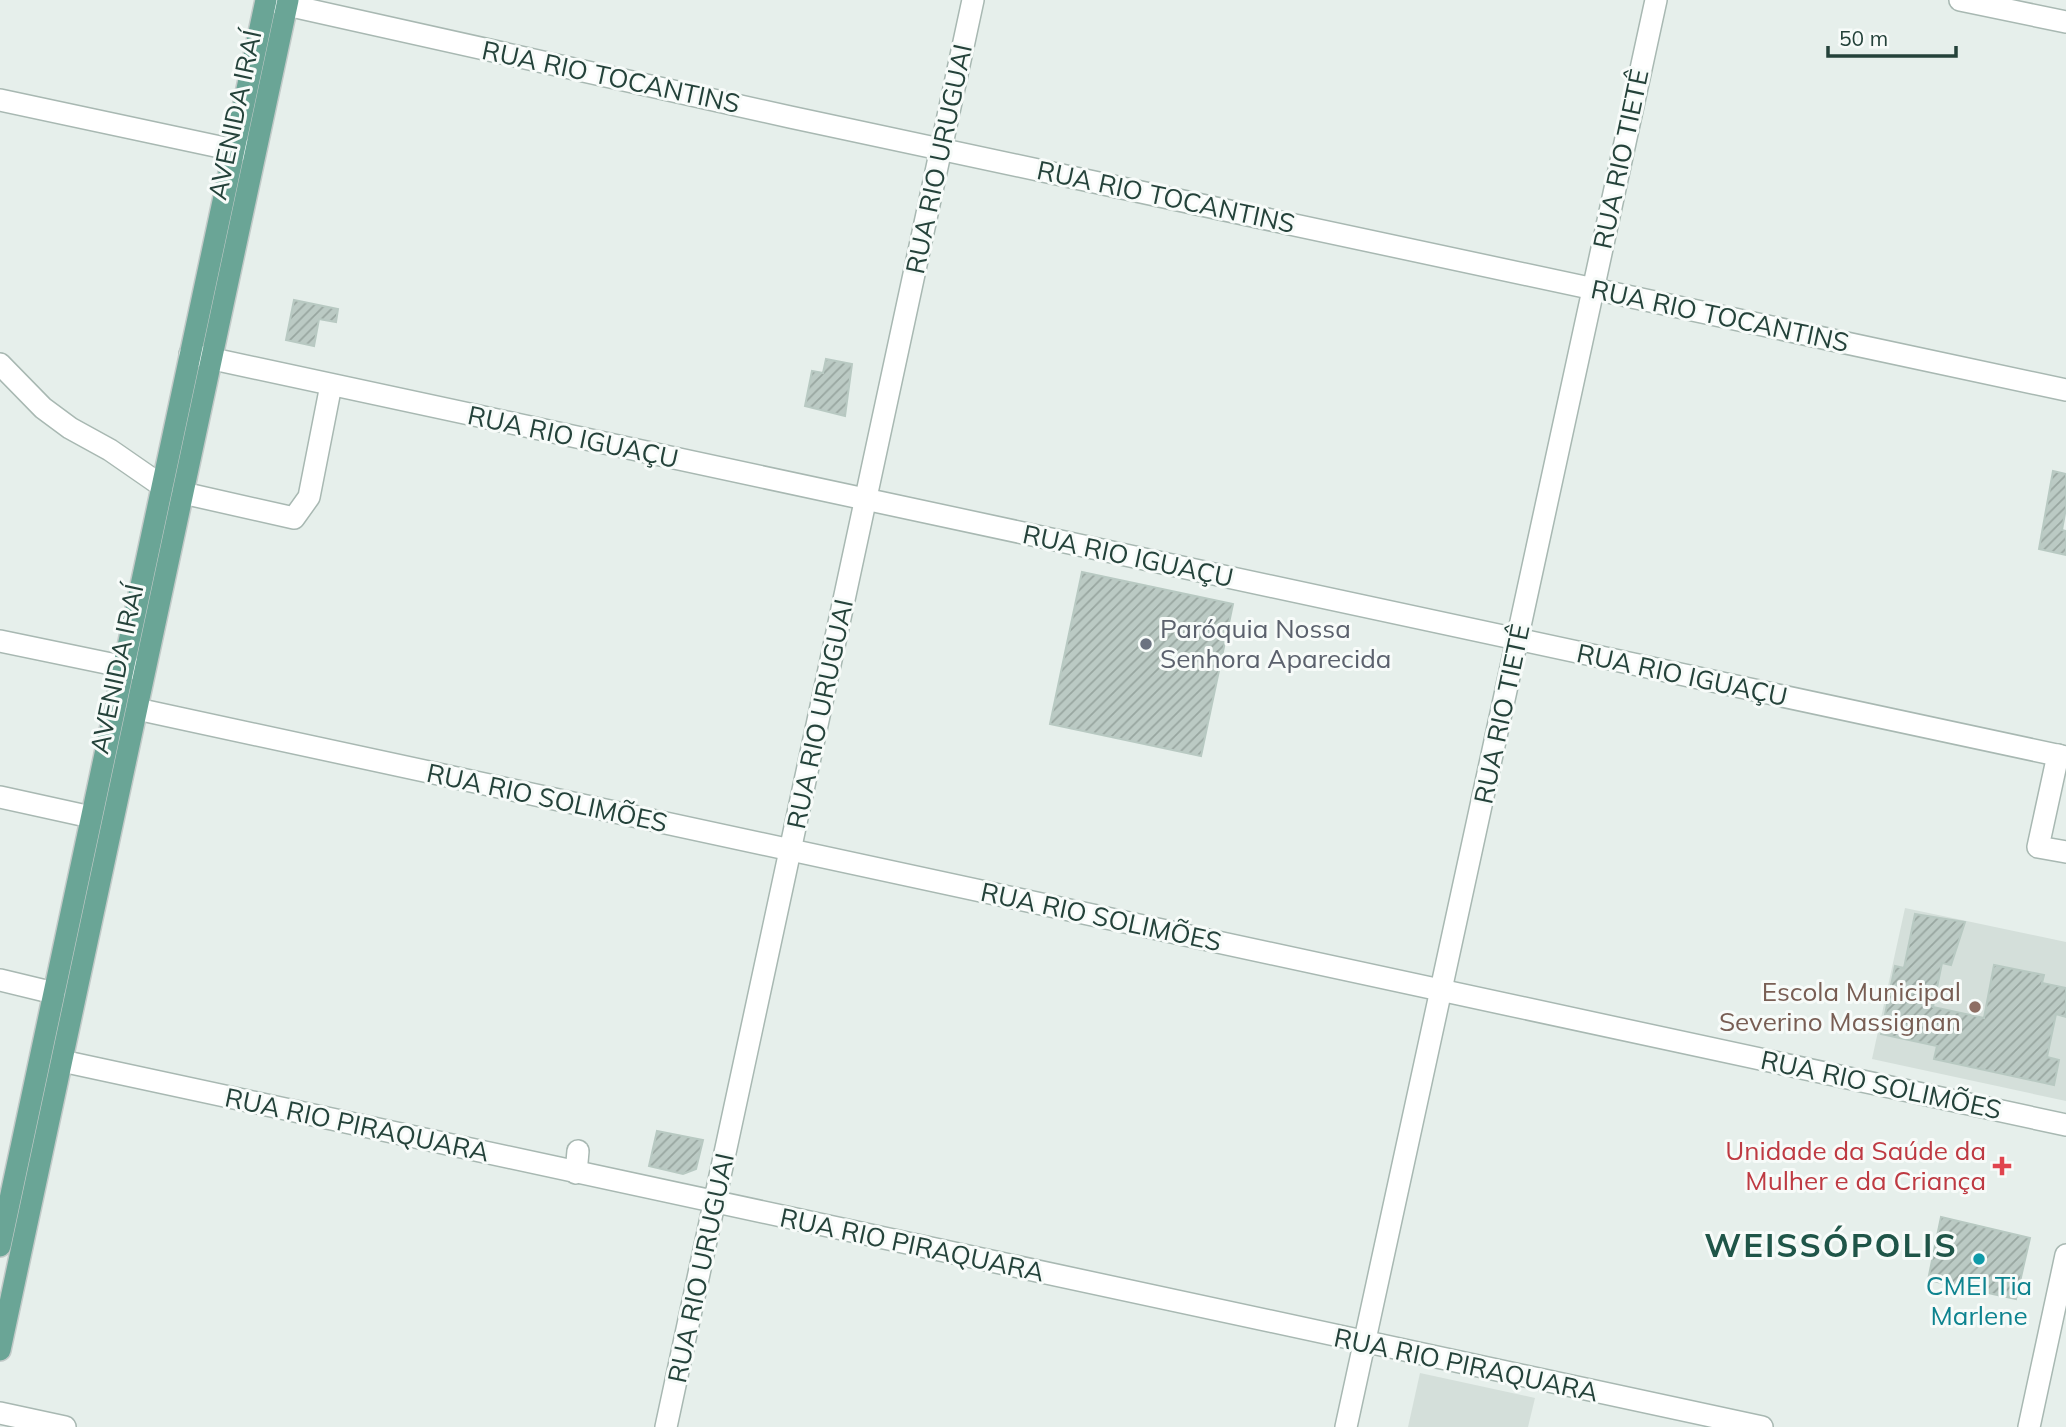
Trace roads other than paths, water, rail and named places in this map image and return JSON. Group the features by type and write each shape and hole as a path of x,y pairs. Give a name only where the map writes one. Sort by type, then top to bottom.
{"main road":[{"name":"AVENIDA IRAÍ","path":"0,1246 5,1197 22,1143 266,0"},
{"name":"AVENIDA IRAÍ","path":"0,1350 287,3"},
{"path":"179,405 200,414"},
{"path":"22,1143 26,1150 43,1149"}],"street":[{"name":"RUA RIO TOCANTINS","path":"266,0 942,149 2066,390"},
{"name":"RUA RIO URUGUAI","path":"666,1427 973,0"},
{"name":"RUA RIO TIETÊ","path":"1346,1427 1656,0"},
{"path":"1960,0 2066,22"},
{"path":"1,104 234,150 256,151"},
{"name":"RUA RIO IGUAÇU","path":"190,354 2062,756"},
{"path":"0,364 43,408 61,422 110,450 162,486"},
{"path":"183,493 294,518 309,497 331,385"},
{"path":"0,641 145,671"},
{"name":"RUA RIO SOLIMÕES","path":"137,709 2066,1125"},
{"path":"2062,756 2038,847 2066,852"},
{"path":"0,797 91,817"},
{"path":"0,980 54,993"},
{"name":"RUA RIO PIRAQUARA","path":"62,1061 1762,1427"},
{"path":"576,1173 578,1151"},
{"path":"5,1197 31,1205"},
{"path":"2029,1427 2066,1255"},
{"path":"0,1413 65,1427"}],"place":[{"name":"Paróquia Nossa Senhora Aparecida","path":"1146,644"},
{"name":"Escola Municipal Severino Massignan","path":"1975,1007"},
{"name":"Unidade da Saúde da Mulher e da Criança","path":"2002,1166"},
{"name":"CMEI Tia Marlene","path":"1979,1259"}],"district":[{"name":"WEISSÓPOLIS","path":"1831,1245"}]}
